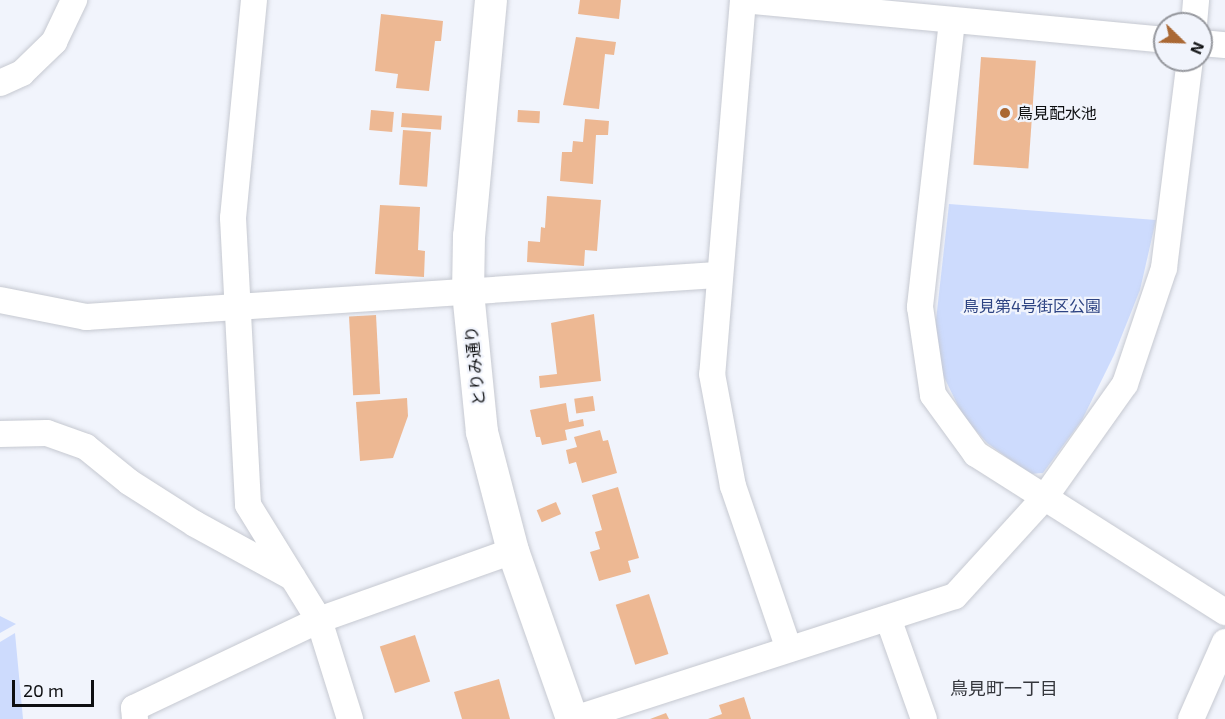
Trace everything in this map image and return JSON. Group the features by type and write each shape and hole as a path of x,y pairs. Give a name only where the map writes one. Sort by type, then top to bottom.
{"street":[{"path":"0,83 22,73 54,42 74,0"},
{"path":"254,0 233,218 236,310 248,505 318,620 350,719"},
{"name":"とりみ通り","path":"491,0 469,236 468,292 482,432 513,551 573,719"},
{"path":"788,647 733,486 712,374 717,275 743,0 1153,39"},
{"path":"952,21 921,307 933,395 976,454 1225,612"},
{"path":"573,719 788,647 955,597 1045,497 1125,384 1164,268 1188,72"},
{"path":"0,300 86,317 236,310 717,275"},
{"path":"0,434 47,433 86,447 129,482 195,524 292,576"},
{"path":"135,719 134,708 318,620 513,551"},
{"path":"888,618 924,719"},
{"path":"1191,719 1225,642"}],"green space":[{"name":"鳥見第4号街区公園","path":"949,204 1156,220 1140,290 1114,355 1082,420 1043,473 1030,474 987,443 963,416 943,375 935,329"},
{"path":"0,616 16,624 0,633"},
{"path":"15,633 23,719 0,719 0,642"}],"building":[{"path":"580,0 621,0 619,19 578,14"},
{"path":"381,14 443,21 441,41 435,41 429,91 396,88 398,74 375,71"},
{"path":"576,37 616,42 614,55 605,54 599,109 563,105"},
{"name":"鳥見配水池","path":"981,57 1036,61 1028,169 973,165"},
{"path":"371,110 394,112 392,132 369,130"},
{"path":"518,110 540,111 539,123 517,122"},
{"path":"402,113 442,116 441,130 401,127"},
{"path":"585,119 609,121 608,135 596,135 593,184 560,181 562,152 572,152 573,141 583,142"},
{"path":"403,130 431,132 427,187 399,185"},
{"path":"547,196 601,200 597,251 585,250 584,266 527,262 528,241 540,242 541,227 545,228"},
{"path":"380,205 420,207 418,250 425,251 424,277 375,274"},
{"path":"594,314 601,381 540,388 539,376 557,374 551,323"},
{"path":"376,315 380,394 353,395 349,316"},
{"path":"593,396 595,411 576,413 574,399"},
{"path":"407,398 408,416 393,458 360,461 356,402"},
{"path":"566,403 569,422 583,419 584,426 565,430 567,440 542,445 540,437 536,437 530,410"},
{"path":"600,430 603,441 608,440 617,473 582,483 576,462 569,464 566,450 577,447 574,437"},
{"path":"618,487 639,558 628,561 631,572 599,581 590,552 600,549 595,532 602,530 592,495"},
{"path":"556,502 561,514 542,522 537,510"},
{"path":"649,594 668,654 635,665 616,605"},
{"path":"415,635 430,682 395,693 380,646"},
{"path":"499,679 510,719 462,719 454,692"},
{"path":"744,697 751,719 708,719 722,714 719,705"},
{"path":"666,713 669,719 650,719"}],"place":[{"name":"鳥見配水池","path":"1005,113"}],"district":[{"name":"鳥見町一丁目","path":"1004,688"}]}
